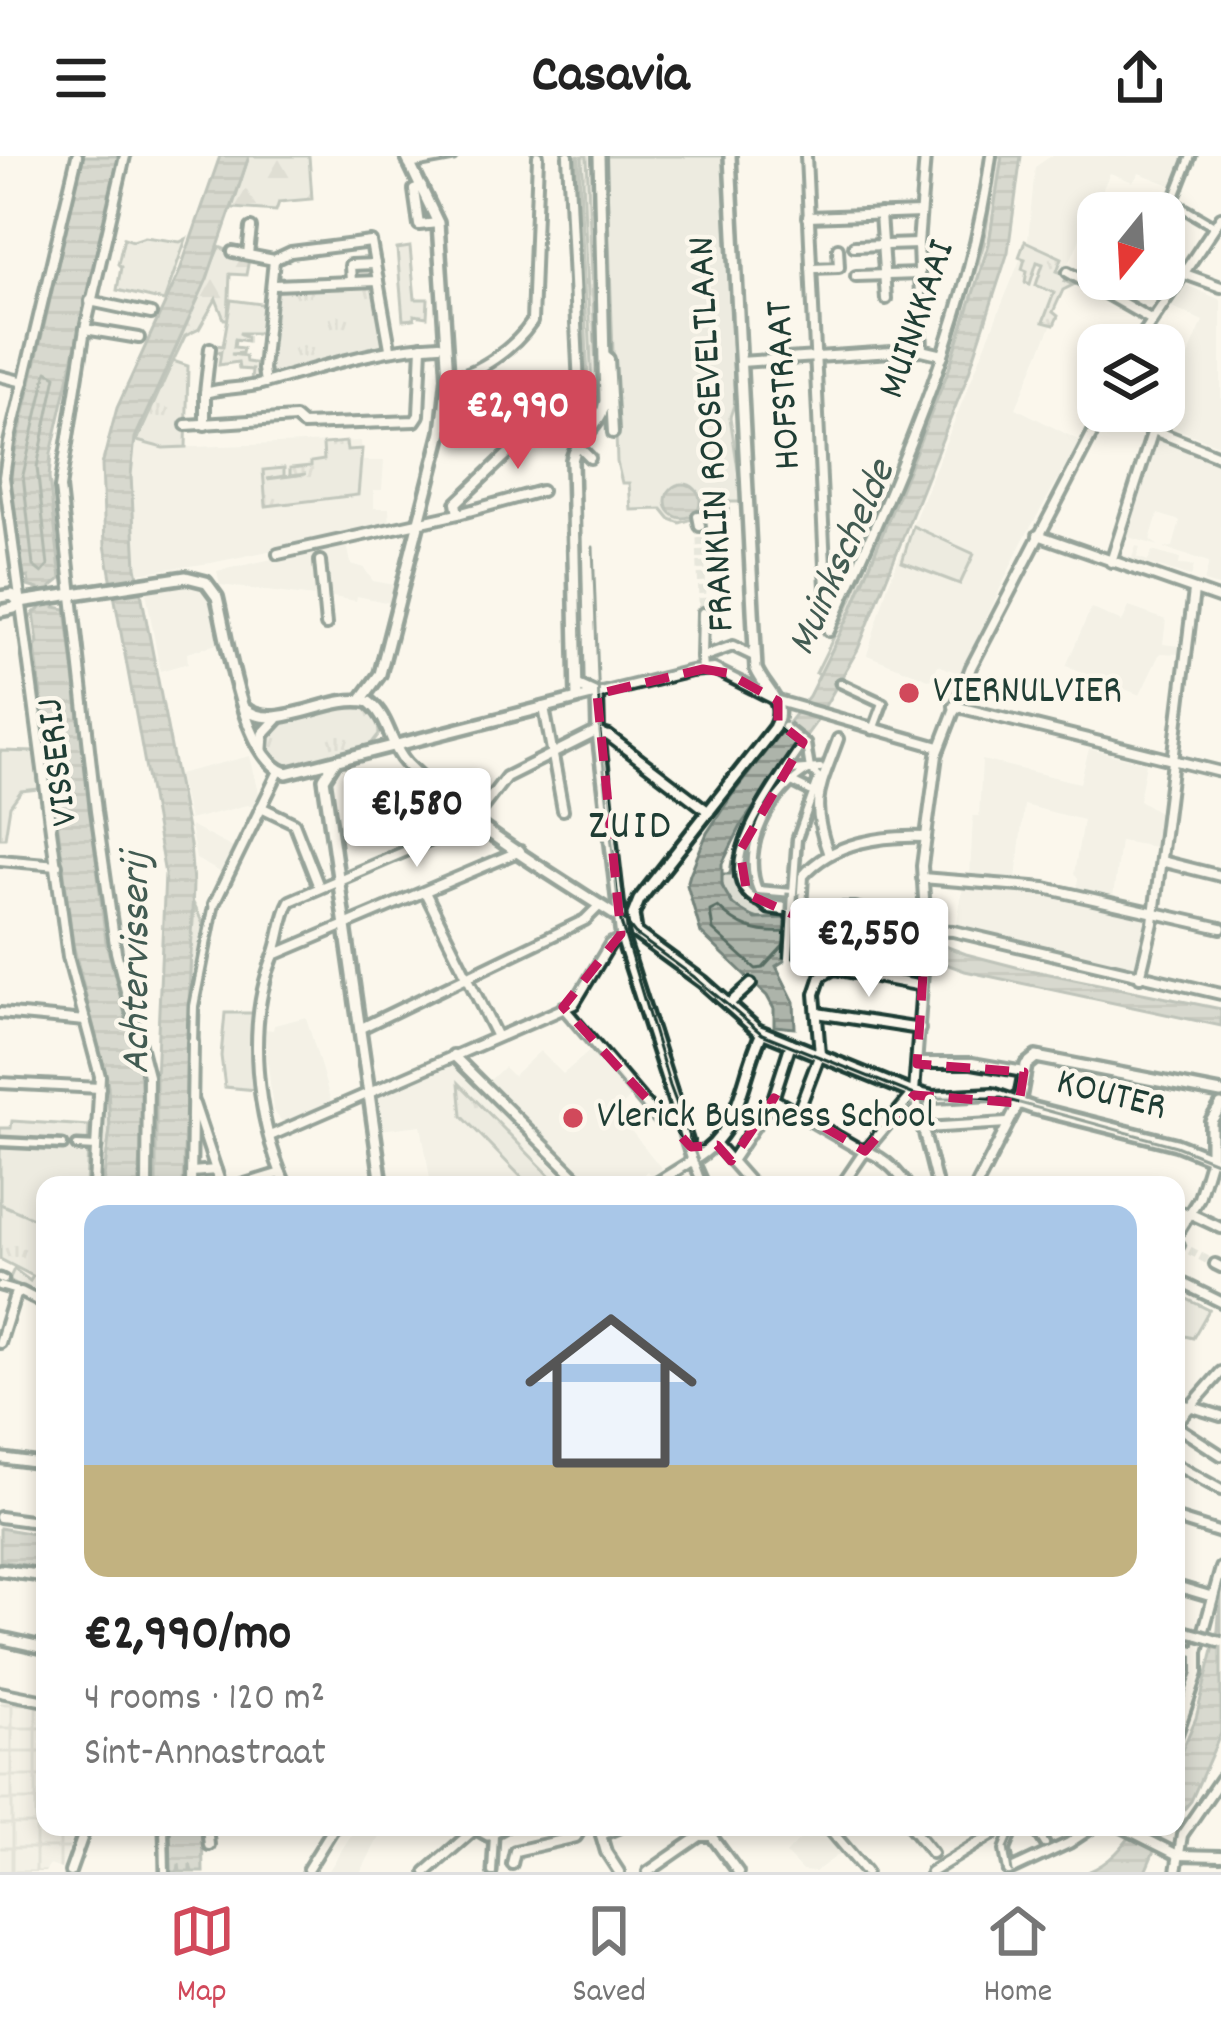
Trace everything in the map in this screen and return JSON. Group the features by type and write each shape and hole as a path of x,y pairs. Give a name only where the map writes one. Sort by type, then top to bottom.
{"street":[{"path":"77,156 4,477 68,957 100,1088 95,1176"},
{"name":"VISSERIJ","path":"124,156 90,302 61,475 71,594 116,952 148,1076 147,1176"},
{"path":"371,752 384,735 380,674 442,431 448,377 439,224 408,160 452,156"},
{"path":"448,377 459,376 504,350 532,322 538,156"},
{"path":"458,514 456,503 541,422 576,420 580,407 568,156"},
{"path":"578,699 572,460 578,444 603,416 599,156"},
{"name":"FRANKLIN ROOSEVELTLAAN","path":"730,156 755,657 759,676 778,701"},
{"name":"HOFSTRAAT","path":"806,156 826,588 843,600"},
{"path":"922,350 918,244 925,156"},
{"name":"MUINKKAAI","path":"829,631 943,356 980,232 991,156"},
{"path":"1191,156 1173,202 1214,226"},
{"path":"422,188 414,190 419,225 439,224"},
{"path":"808,217 920,213"},
{"path":"880,214 886,299"},
{"path":"1185,269 1221,218"},
{"path":"248,254 250,228"},
{"path":"233,252 274,260 291,252 371,242 390,348"},
{"path":"854,246 918,244"},
{"path":"348,245 351,282"},
{"path":"811,268 838,267 838,248"},
{"path":"265,383 262,370 274,260"},
{"path":"350,265 375,264"},
{"path":"1068,272 1152,320"},
{"path":"856,276 919,274"},
{"path":"1185,274 1221,287"},
{"path":"274,285 379,281"},
{"path":"1149,324 1165,300"},
{"path":"90,302 152,314"},
{"path":"85,329 140,338"},
{"path":"205,393 265,383 390,348 443,344"},
{"path":"185,425 296,418 303,425 415,421 422,346"},
{"path":"205,425 210,348"},
{"path":"740,362 922,350 943,356"},
{"path":"604,355 610,358 613,434"},
{"path":"0,376 24,382"},
{"path":"568,423 568,435 590,458"},
{"path":"935,1176 914,1093 926,934 922,878 939,747 954,706 1094,432"},
{"path":"1111,562 1152,432"},
{"path":"1158,432 1221,457"},
{"path":"278,554 541,491"},
{"path":"1038,535 1221,599"},
{"path":"320,561 326,625"},
{"path":"0,610 54,596 192,577 206,582 214,591 244,708 268,763 279,771 334,763 703,669 727,673 799,709 939,747"},
{"path":"1139,977 1161,861 1194,591"},
{"path":"0,597 12,595 20,602"},
{"path":"703,613 703,669"},
{"path":"702,657 734,646 755,657"},
{"path":"244,708 257,717 281,716 361,700 380,674"},
{"path":"840,683 883,703 873,730"},
{"path":"578,685 597,694"},
{"path":"597,694 617,917 700,1176"},
{"path":"361,700 381,715 401,759 472,820 617,917"},
{"path":"778,701 781,725 634,910 636,933 694,974 762,1033 914,1093 933,1097 986,1093 1019,1103 981,1176"},
{"path":"544,706 563,810"},
{"path":"954,706 1221,772"},
{"path":"262,749 266,729 281,716"},
{"path":"781,725 805,742 810,769 819,777 810,794 799,844 789,959"},
{"path":"282,1176 270,1136 257,1020 287,904 472,820 506,777 598,732 710,812"},
{"path":"828,852 816,818 824,773 838,739"},
{"path":"805,742 748,830 740,851 740,879 748,894 762,903 865,910 926,934 953,931 1221,994"},
{"path":"334,763 324,778 381,1176"},
{"path":"791,770 820,768"},
{"path":"309,769 324,778"},
{"path":"793,893 755,888 751,845 790,780 810,769"},
{"path":"192,1176 194,1006 214,904 279,771"},
{"path":"790,780 810,794"},
{"path":"261,806 294,823 319,887"},
{"path":"801,908 803,876 828,852 892,836 926,837"},
{"path":"274,955 520,850"},
{"path":"0,860 56,865"},
{"path":"1161,861 1221,876"},
{"path":"922,878 1046,888 1221,928"},
{"path":"425,892 496,1036"},
{"path":"361,1028 585,920 599,906"},
{"path":"270,1136 574,1004 610,944 622,938"},
{"path":"798,1112 820,1054 818,981 834,969 922,986"},
{"path":"728,1005 751,984"},
{"path":"562,1007 662,1122 680,1119"},
{"path":"0,1013 85,1021"},
{"path":"817,1013 920,1029"},
{"path":"669,1176 713,1145 736,1113 762,1033"},
{"path":"731,1161 773,1099 791,1043"},
{"path":"453,1055 575,1176"},
{"name":"KOUTER","path":"1221,1093 1041,1058 1029,1061 1019,1103 1176,1144 1214,1159 1210,1121 1221,1105"},
{"path":"917,1063 972,1063 1024,1072"},
{"path":"0,1084 100,1088"},
{"path":"848,1176 914,1093"},
{"path":"773,1099 892,1166 900,1176"},
{"path":"193,1102 218,1176"},
{"path":"925,1128 1007,1124"},
{"path":"0,1142 63,1145"},
{"path":"687,1144 698,1149 713,1145"},
{"path":"713,1145 744,1176"},
{"path":"77,1146 97,1147"},
{"path":"1185,1227 1214,1159"},
{"path":"192,1172 216,1170"},
{"path":"271,1176 281,1173"},
{"path":"1185,1213 1221,1228"},
{"path":"3,1281 36,1300"},
{"path":"1185,1284 1221,1302"},
{"path":"0,1342 19,1291"},
{"path":"1185,1411 1221,1372"},
{"path":"1185,1405 1221,1416"},
{"path":"1185,1431 1221,1454"},
{"path":"0,1459 36,1463"},
{"path":"1185,1470 1221,1490"},
{"path":"0,1517 36,1522"},
{"path":"1185,1522 1221,1533"},
{"path":"1185,1704 1221,1568"},
{"path":"0,1570 36,1575"},
{"path":"1185,1589 1213,1597"},
{"path":"1185,1631 1221,1642"},
{"path":"0,1638 36,1646"},
{"path":"1185,1650 1199,1656"},
{"path":"0,1692 36,1699"},
{"path":"1185,1829 1221,1778"},
{"path":"74,1870 83,1836"},
{"path":"164,1836 165,1872"},
{"path":"208,1836 209,1845"},
{"path":"308,1869 328,1836"},
{"path":"426,1872 466,1836"},
{"path":"492,1872 498,1836"},
{"path":"514,1868 515,1851 577,1836"},
{"path":"601,1836 619,1872"},
{"path":"648,1872 701,1836"},
{"path":"707,1836 737,1872"},
{"path":"836,1836 866,1872"},
{"path":"917,1836 937,1860"},
{"path":"932,1872 937,1860 980,1836"},
{"path":"1003,1836 1007,1838 1009,1871 1074,1836"},
{"path":"1040,1836 1049,1848"},
{"path":"1138,1836 1178,1863 1221,1856"}],"highlighted area":[{"path":"703,669 727,673 778,701 778,722 803,742 740,851 747,894 799,917 801,908 855,908 926,930 917,1064 1024,1072 1019,1103 914,1095 865,1151 774,1098 731,1161 717,1145 691,1147 563,1007 621,934 597,694"}],"shaded area":[{"path":"1051,156 1188,156 1176,187 1139,173 1133,182 1110,173 1101,192 1077,192 1077,246 1045,322 1052,324 1016,408 1080,441 1022,542 960,674 938,665 931,680 867,655 888,585 1028,240 1035,167"},
{"path":"1185,286 1221,300 1221,446 1185,432 1185,364 1203,321 1170,306 1175,300 1185,300"},
{"path":"1157,439 1221,464 1221,587 1204,582 1209,562 1163,548 1173,547 1180,521 1158,514 1150,540 1159,546 1125,536 1117,553 1132,558 1136,546 1140,547 1137,557 1148,561 1152,551 1180,559 1179,565 1194,566 1191,577 1116,554"},
{"path":"135,441 164,448 361,441 363,461 384,461 382,490 374,490 374,508 389,508 390,526 211,563 137,573 131,475"},
{"path":"347,543 351,564 364,568 373,581 395,585 390,603 327,596 324,560 315,563 314,597 220,585 217,571"},
{"path":"192,584 208,596 220,643 187,653 188,663 160,671 146,591"},
{"path":"1129,607 1166,620 1163,644 1180,646 1179,654 1160,653 1140,695 1066,666 1091,608 1122,622"},
{"path":"1089,749 1146,763 1139,800 1159,812 1155,847 1120,841 1113,898 1076,891 1074,874 1083,820 1024,805 1016,880 970,876 982,760 1080,783"},
{"path":"250,756 260,797 254,807 189,820 178,774"},
{"path":"190,826 233,848 220,872 196,859"},
{"path":"963,887 1040,895 1150,920 1137,974 956,929"},
{"path":"306,1017 332,1105 283,1123 273,1110 264,1029"},
{"name":"Vlerick Business School","path":"591,1050 631,1097 616,1112 662,1169 642,1176 581,1176 489,1081 504,1067 513,1076 540,1051 563,1074"},
{"path":"460,1066 488,1102 493,1098 547,1153 543,1158 560,1175 566,1171 570,1176 430,1176 421,1125 380,1130 375,1098"},
{"path":"0,1699 36,1705 36,1836 74,1836 61,1869 50,1865 45,1872 0,1872"},
{"path":"350,1836 379,1836 361,1872 328,1872"},
{"path":"828,1836 842,1852 815,1872 802,1871 786,1854 802,1837"}],"green space":[{"path":"249,156 309,156 312,199 279,202 276,211 232,208"},
{"path":"576,156 589,408 586,419"},
{"path":"582,156 587,156 597,394 594,421 586,430 593,412"},
{"path":"606,156 723,156 735,402 730,417 743,502 729,502 728,514 715,512 680,523 662,509 631,510 629,483 622,483 617,462"},
{"path":"997,156 1002,156 989,244 949,369 851,611 820,675 816,673 847,610 945,367 984,243"},
{"path":"124,238 186,239 164,301 117,290"},
{"path":"1025,241 1062,258 1057,271 1068,275 1065,281 1073,285 1063,290 1053,312 1058,316 1054,325 1043,322 1054,293 1036,285 1043,264 1037,262 1030,284 1025,282 1025,259 1019,257"},
{"path":"219,247 249,259 246,275 230,274 228,319 216,299 199,329 185,336 135,441"},
{"path":"410,247 415,299 428,299 427,317 403,320 397,249"},
{"path":"375,285 386,340 381,346 274,374 267,369 277,289"},
{"path":"231,300 269,305 265,333 239,333 247,341 235,339 234,347 243,348 242,353 231,354 261,364 259,381 251,381 252,370 239,369 238,362 219,365 221,351 214,354 216,345 223,346"},
{"path":"173,361 188,366 186,447 163,448 137,441"},
{"path":"346,442 347,450 362,449 358,495 266,506 263,470 284,468 284,476 267,479 306,474 290,476 290,468 324,460 323,444"},
{"path":"913,526 974,554 960,584 902,562"},
{"path":"34,613 73,944 108,1085 110,1130 104,1176 98,1176 103,1074 72,955 27,622"},
{"path":"349,705 375,716 379,734 368,748 294,767 272,759 267,740 281,724"},
{"path":"0,751 35,752 39,789 21,791 10,806 5,838 0,838"},
{"path":"732,860 754,903 783,914 784,920 750,916 733,905 720,874 730,874"},
{"path":"194,905 206,930 190,1047 185,1047"},
{"path":"225,1013 254,1013 257,1090 225,1087 221,1056"},
{"path":"459,1083 550,1176 520,1176 462,1116"},
{"path":"12,1121 89,1126 86,1176 36,1176 36,1219 0,1204 0,1128 11,1128"},
{"path":"0,1144 36,1177 36,1294 9,1280 14,1269 30,1281 33,1276 0,1259"},
{"path":"1185,1298 1209,1310 1193,1338 1185,1336"}],"water":[{"path":"83,156 119,156 51,454 49,478 61,579 51,587 55,607 66,609 106,942 140,1072 144,1131 139,1176 104,1176 110,1130 108,1085 73,944 35,647 34,613 41,608 38,589 24,585 29,583 28,577 23,578 12,465"},
{"path":"220,156 249,156 207,279 135,438 131,475 136,567 190,845 193,883 183,1176 156,1176 165,874 105,545 102,465 117,408 179,273"},
{"path":"1002,156 1021,156 1008,252 968,375 858,649 814,725 743,822 722,864 722,886 733,905 756,919 866,916 966,954 1221,1009 1221,1026 965,971 882,940 847,934 806,947 776,966 794,1002 795,1028 774,1026 774,1009 767,996 701,933 687,885 707,833 809,696 851,612 949,369 989,244"},
{"path":"683,484 695,489 700,501 695,513 683,518 671,513 666,501 671,489"},
{"path":"0,1528 36,1534 36,1567 0,1561"},
{"path":"1221,1587 1221,1733 1185,1808 1185,1743 1218,1630"},
{"path":"166,1836 202,1836 203,1872 192,1872 190,1864 190,1872 180,1872 179,1864 178,1872 167,1872"},
{"path":"1130,1836 1161,1836 1145,1872 1088,1872 1116,1853"}],"tunnel":[{"path":"700,526 703,613"},
{"path":"1185,1248 1215,1264"}],"tram line":[{"path":"593,547 600,732 620,919 670,1086 704,1176"},
{"path":"613,897 635,934 762,1034 922,1098 1001,1098 1176,1146 1221,1164"},
{"path":"1012,1872 1008,1848 1013,1836"}],"place":[{"name":"VIERNULVIER","path":"909,693"},
{"name":"Vlerick Business School","path":"573,1118"}],"district":[{"name":"ZUID","path":"631,829"}],"water label":[{"name":"Muinkschelde","path":"844,559"},
{"name":"Achtervisserij","path":"139,963"}]}
